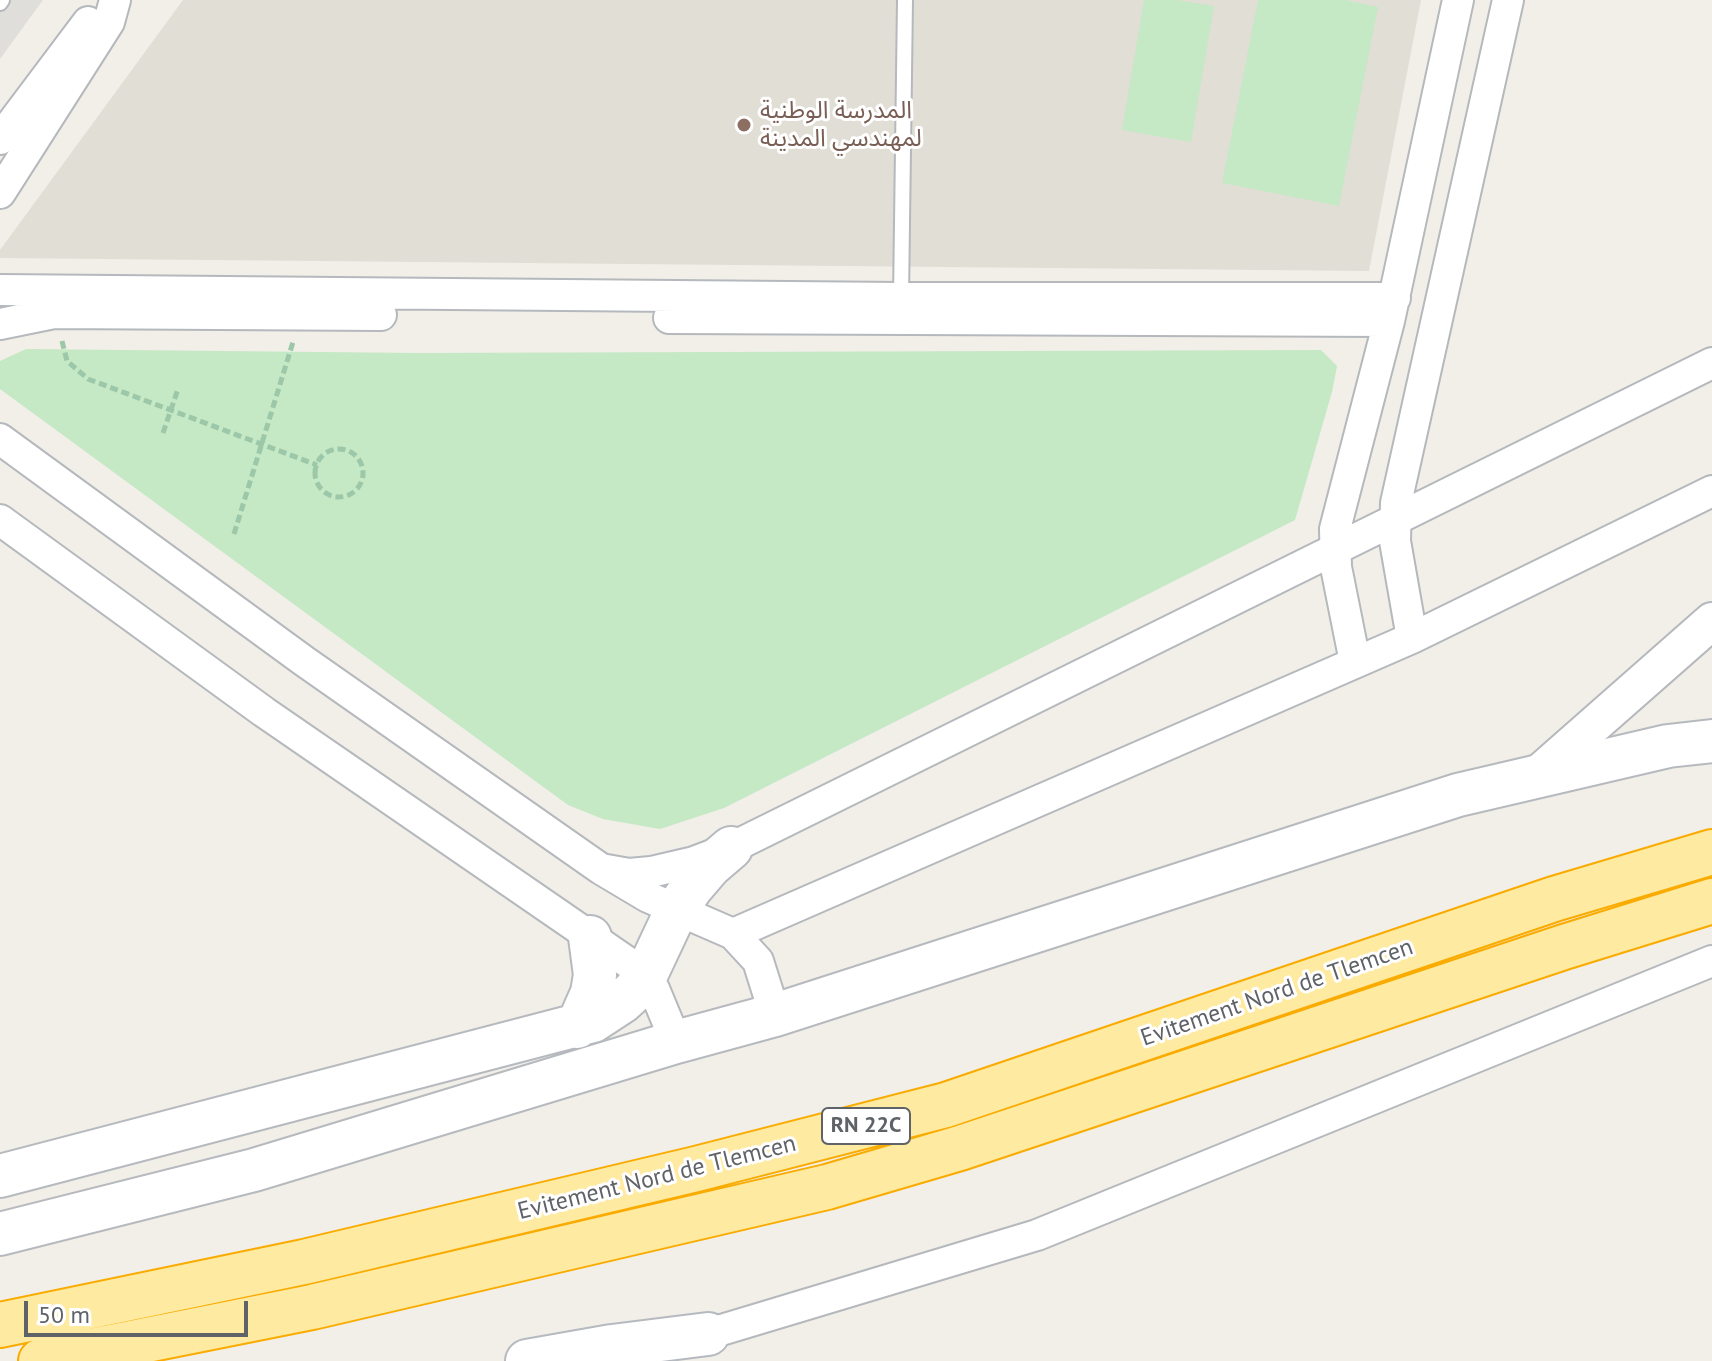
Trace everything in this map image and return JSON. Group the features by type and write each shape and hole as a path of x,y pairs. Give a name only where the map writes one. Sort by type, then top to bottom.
{"highway":[{"name":"Evitement Nord de Tlemcen","path":"0,1325 319,1259 696,1169 946,1105 1554,899 1712,852"},
{"name":"Evitement Nord de Tlemcen","path":"41,1361 312,1307 827,1187 960,1148 1564,947 1712,901"}],"main road":[{"path":"0,1234 254,1170 775,1015 1391,815 1537,775 1668,746 1712,741"},
{"path":"0,1176 577,1027 608,1013 634,991 645,977 677,909 710,866 731,848"},
{"path":"577,1027 586,1011 595,975 590,937"},
{"path":"527,1361 659,1350 708,1334"}],"street":[{"path":"1355,662 1335,547 1338,513 1392,310 1458,0"},
{"path":"1412,638 1394,521 1508,0"},
{"path":"0,139 95,12 114,1"},
{"path":"0,193 109,22 114,1"},
{"path":"0,290 901,298 1392,310"},
{"path":"0,324 54,313 1392,310"},
{"path":"601,869 629,874 651,872 694,862 731,848 1712,363"},
{"path":"0,439 304,661 601,869 648,897 733,934 758,961 775,1015"},
{"path":"733,934 1412,638 1712,491"},
{"path":"0,520 264,712 645,977 661,1002 676,1042"},
{"path":"1537,775 1712,621"},
{"path":"708,1334 1037,1235 1712,961"}],"lane":[{"path":"901,298 905,0"}],"path":[{"path":"54,313 67,361 88,379 317,465"},
{"path":"234,534 301,314"},
{"path":"163,433 178,389"},
{"path":"347,450 359,459 362,480 351,493 336,496 321,488 315,473 317,465 325,453 347,450"}],"shaded area":[{"path":"0,0 43,0 0,59"},
{"name":"المدرسة الوطنية لمهندسي المدينة","path":"183,0 1421,0 1369,271 0,258 0,250"}],"green space":[{"path":"1144,0 1177,0 1214,6 1191,142 1122,130"},
{"path":"1258,0 1345,0 1378,7 1339,206 1222,183"},
{"path":"26,349 418,353 1321,350 1337,366 1295,520 724,808 660,829 603,819 568,805 0,389 0,361"}],"place":[{"name":"المدرسة الوطنية لمهندسي المدينة","path":"744,125"}]}
